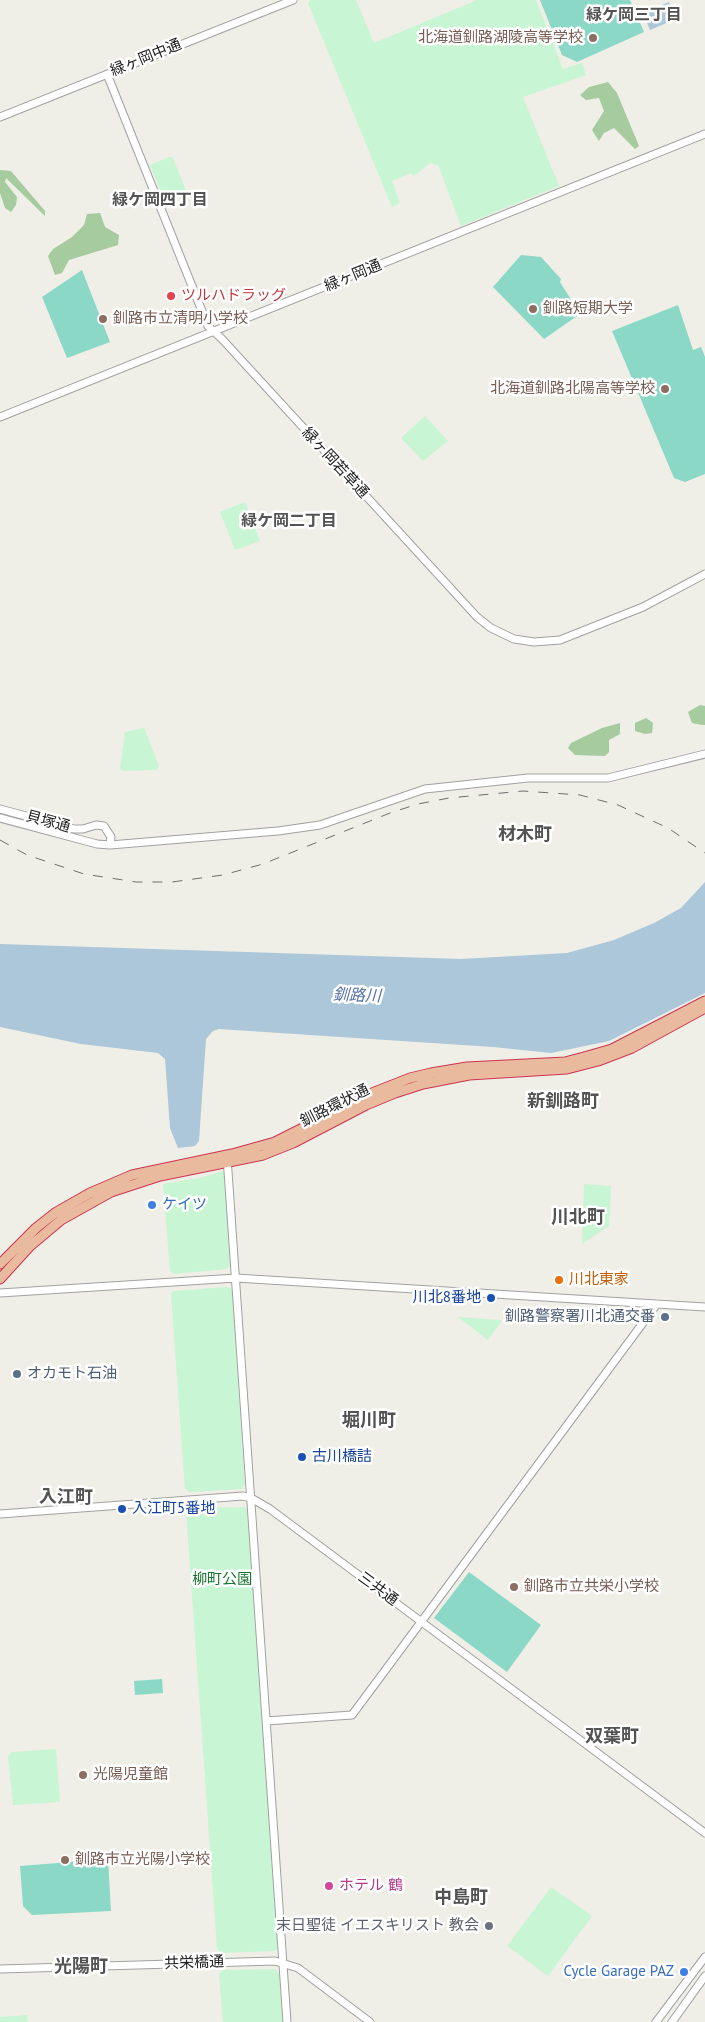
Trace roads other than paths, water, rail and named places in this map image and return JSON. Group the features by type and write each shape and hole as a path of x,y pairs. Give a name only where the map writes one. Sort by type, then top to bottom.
{"highway":[{"name":"釧路環状通","path":"0,1279 16,1260 61,1220 111,1192 145,1180 227,1159 275,1142 372,1093 410,1078 467,1067 565,1062 612,1049 705,1001"},
{"name":"釧路環状通","path":"0,1264 36,1228 55,1213 108,1184 132,1175 159,1168 279,1150 366,1105 423,1084 469,1075 567,1069 598,1062 632,1048 705,1008"}],"street":[{"name":"緑ヶ岡中通","path":"0,117 293,0"},
{"name":"緑ヶ岡若草通","path":"107,74 208,326 222,339 470,611 491,628 504,635 525,641 560,640 643,607 705,574"},
{"name":"緑ヶ岡通","path":"0,417 705,134"},
{"path":"0,818 97,844 110,845 299,829 333,821 425,789 528,778 608,778 705,754"},
{"name":"貝塚通","path":"0,809 74,829 83,830 96,825 104,826 111,837 110,845"},
{"path":"227,1159 288,2022"},
{"path":"0,1294 236,1278 705,1307"},
{"path":"266,1721 352,1715 657,1304"},
{"path":"0,1514 234,1497 251,1498"},
{"name":"三共通","path":"251,1498 264,1505 705,1833"},
{"path":"656,2022 705,1957"},
{"name":"共栄橋通","path":"0,1969 215,1962 284,1962 298,1968 370,2022"},
{"path":"672,2022 705,1976"}],"water":[{"path":"669,2 676,19 650,30 643,13"},
{"name":"釧路川","path":"705,882 705,993 609,1041 551,1053 493,1047 219,1029 213,1031 206,1039 199,1141 195,1146 178,1148 170,1128 165,1059 158,1053 81,1044 0,1027 0,944 461,959 567,953 614,940 654,923 681,908"}],"railway":[{"path":"0,840 27,855 84,874 136,882 172,882 223,875 263,864 390,813 418,804 449,798 523,791 580,795 618,805 668,828 705,853"}],"place":[{"name":"北海道釧路湖陵高等学校","path":"593,38"},
{"name":"ツルハドラッグ","path":"171,296"},
{"name":"釧路短期大学","path":"533,309"},
{"name":"釧路市立清明小学校","path":"103,319"},
{"name":"北海道釧路北陽高等学校","path":"665,389"},
{"name":"ケイツ","path":"152,1205"},
{"name":"川北東家","path":"559,1280"},
{"name":"川北8番地","path":"491,1298"},
{"name":"釧路警察署川北通交番","path":"665,1317"},
{"name":"オカモト石油","path":"17,1374"},
{"name":"古川橋詰","path":"302,1457"},
{"name":"入江町5番地","path":"122,1509"},
{"name":"釧路市立共栄小学校","path":"514,1587"},
{"name":"光陽児童館","path":"83,1775"},
{"name":"釧路市立光陽小学校","path":"65,1860"},
{"name":"ホテル 鶴","path":"329,1886"},
{"name":"末日聖徒 イエスキリスト 教会","path":"489,1926"},
{"name":"Cycle Garage PAZ","path":"684,1972"}],"district":[{"name":"緑ケ岡三丁目","path":"634,15"},
{"name":"緑ケ岡四丁目","path":"160,200"},
{"name":"緑ケ岡二丁目","path":"289,521"},
{"name":"材木町","path":"525,835"},
{"name":"新釧路町","path":"563,1102"},
{"name":"川北町","path":"578,1218"},
{"name":"堀川町","path":"369,1421"},
{"name":"入江町","path":"66,1498"},
{"name":"双葉町","path":"612,1737"},
{"name":"中島町","path":"461,1898"},
{"name":"光陽町","path":"81,1967"}],"park label":[{"name":"柳町公園","path":"222,1580"}]}
